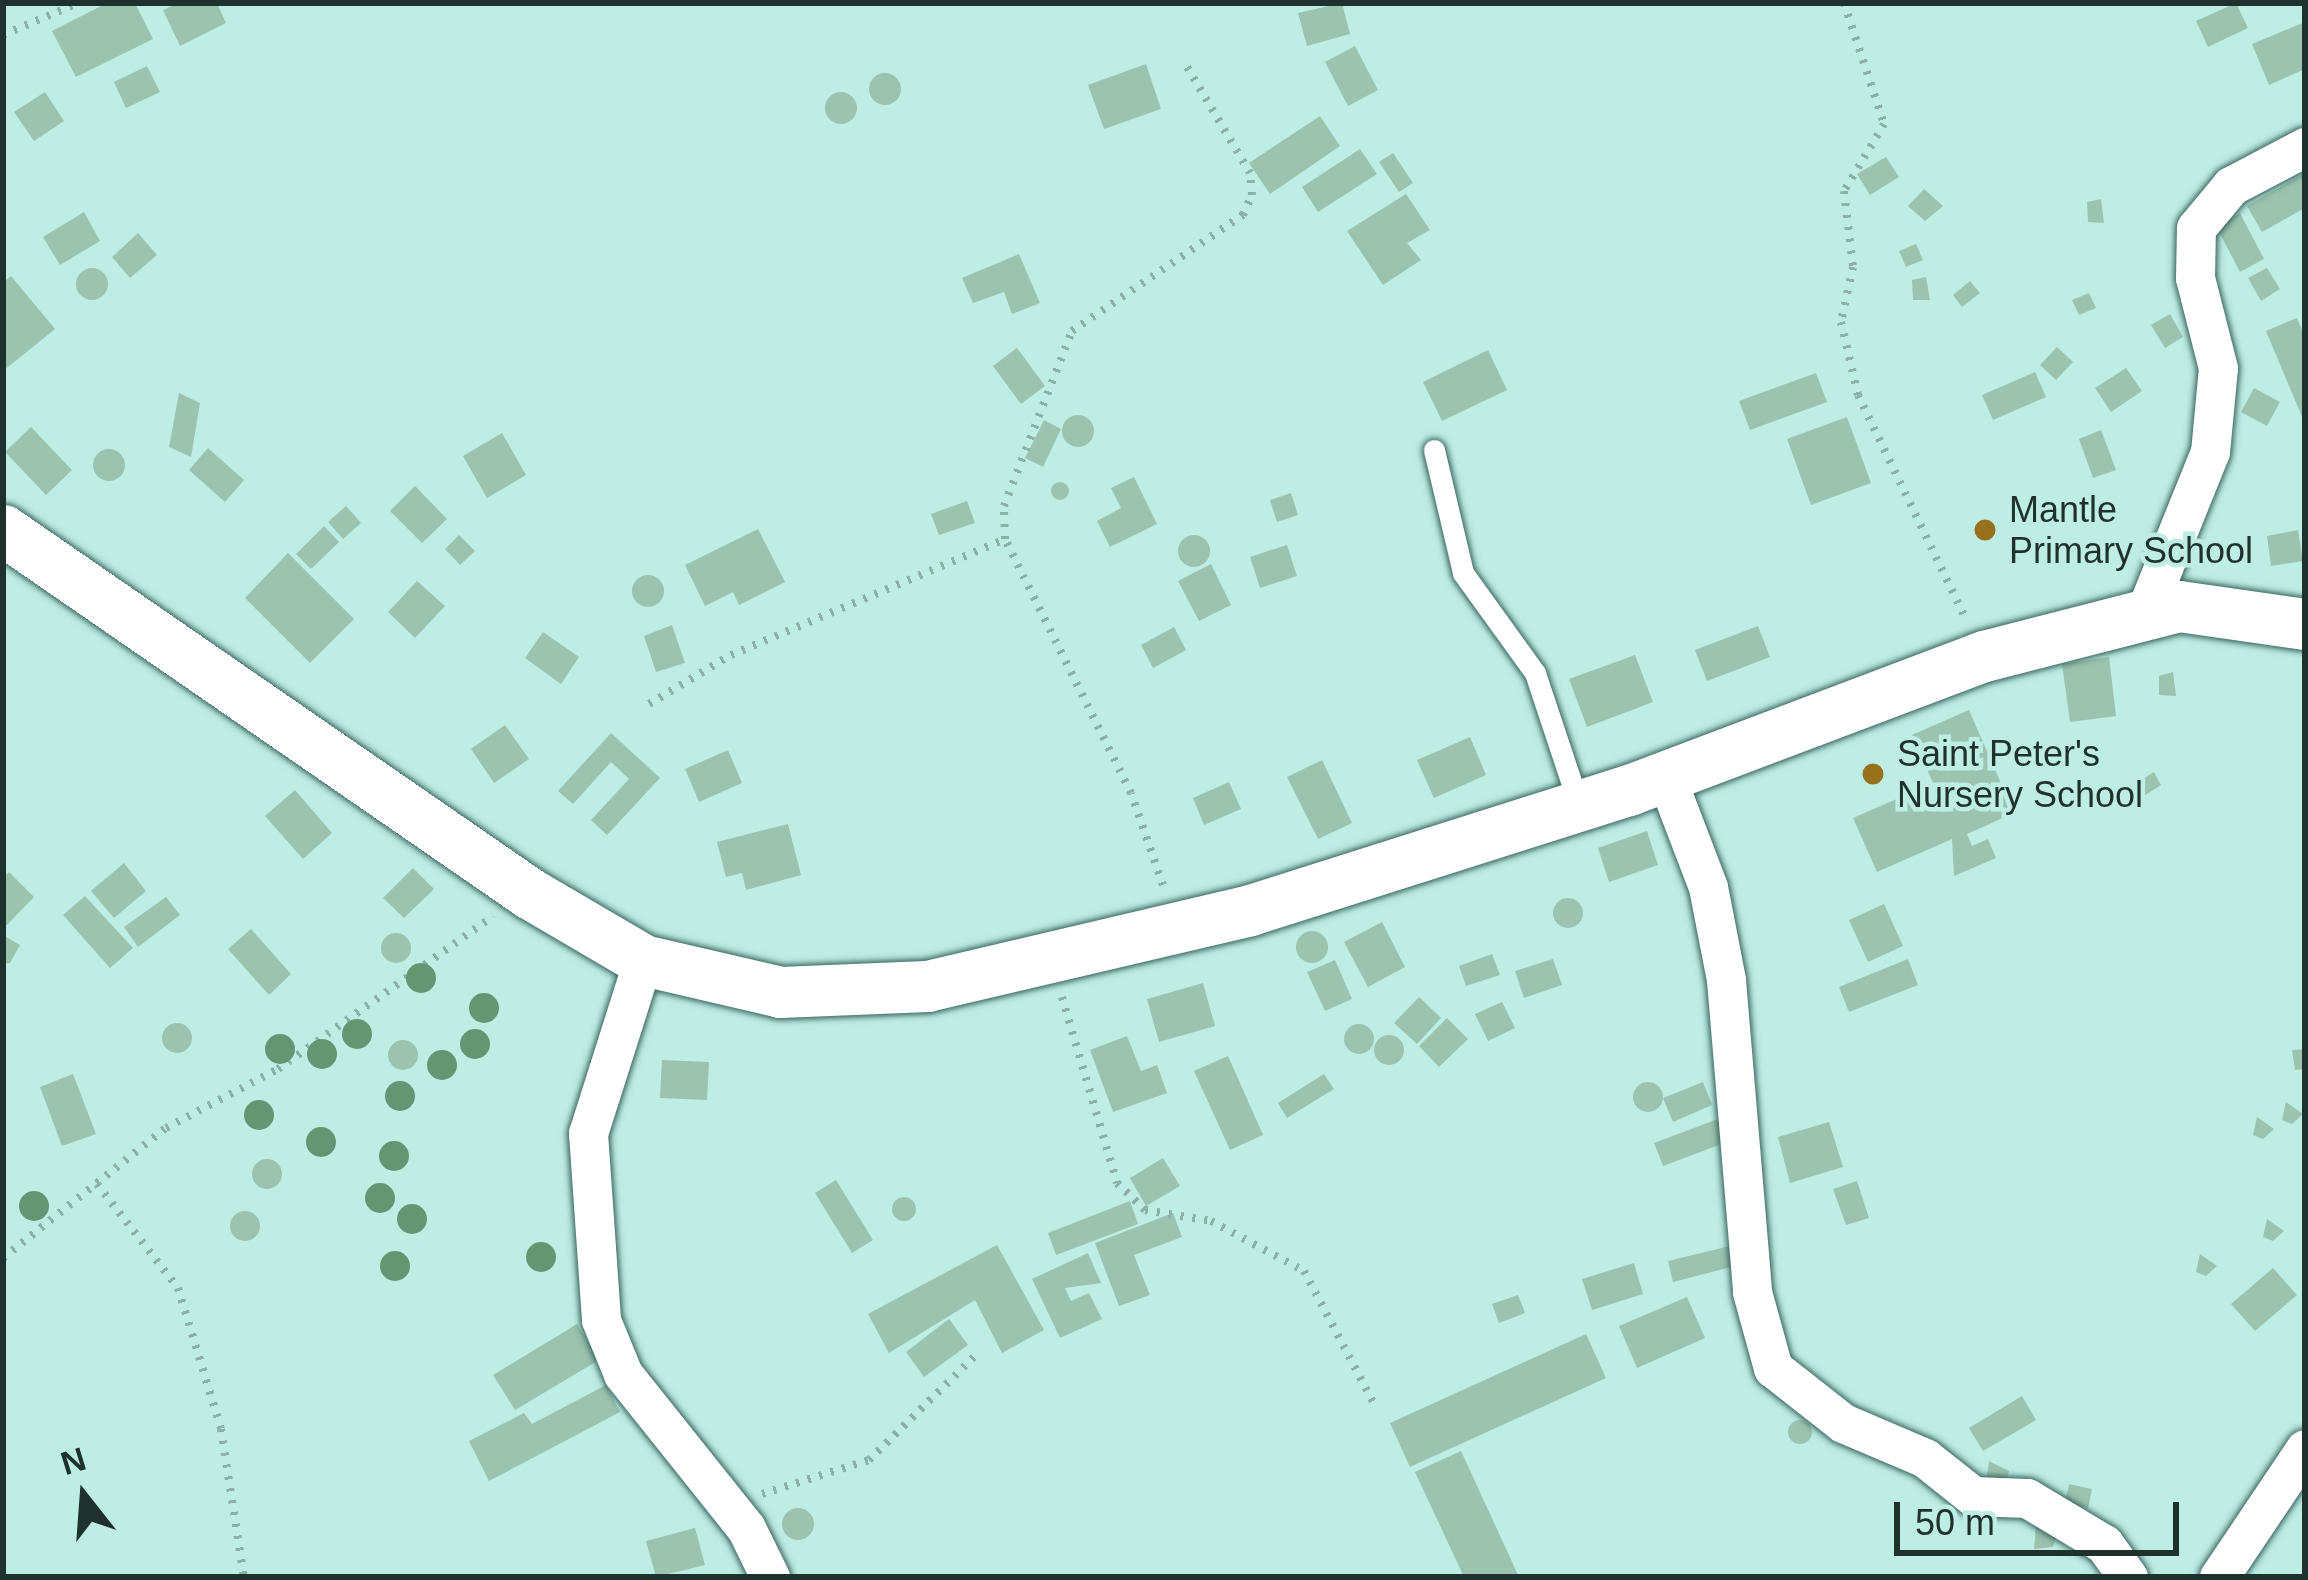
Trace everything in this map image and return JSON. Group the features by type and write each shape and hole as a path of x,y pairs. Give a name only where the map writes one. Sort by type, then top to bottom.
{"street":[{"path":"2144,615 2210,452 2218,368 2194,278 2196,228 2231,186 2305,147"},
{"path":"3,530 529,893 643,959 780,992 927,986 1178,927 1580,806 1984,656 2179,606 2305,624"},
{"path":"1666,777 1708,886 1726,980 1752,1292 1773,1368 1844,1424 1925,1458 1973,1496 2046,1509 2104,1544 2128,1577"},
{"path":"643,959 588,1133 588,1244 623,1374 725,1502 770,1577"},
{"path":"2219,1577 2305,1449"}],"lane":[{"path":"1434,450 1463,573 1535,674 1580,806"}],"path":[{"path":"3,35 78,3"},
{"path":"1844,3 1884,124 1844,191 1852,268 1841,322 1858,395 1984,656"},
{"path":"1178,927 1132,793 1005,538 1004,506 1072,331 1243,215 1252,195 1250,173 1183,60"},
{"path":"649,704 731,655 1005,538"},
{"path":"3,1258 97,1183 529,893"},
{"path":"1048,957 1117,1183 1145,1210 1192,1214 1304,1271 1373,1402"},
{"path":"97,1183 178,1288 221,1429 244,1577"},
{"path":"725,1502 848,1474 979,1352"}],"building":[{"path":"107,3 135,3 153,39 76,77 52,31"},
{"path":"179,3 217,3 226,23 180,46 163,10"},
{"path":"1342,3 1350,34 1307,46 1298,13"},
{"path":"2236,3 2248,28 2208,47 2196,21"},
{"path":"2305,22 2305,69 2269,85 2252,44"},
{"path":"1355,46 1378,90 1348,106 1325,62"},
{"path":"1146,64 1161,109 1104,129 1088,85"},
{"path":"147,66 160,92 126,108 114,82"},
{"path":"885,73 896,78 901,89 896,100 885,105 874,100 869,89 874,78"},
{"path":"45,92 64,121 34,141 14,112"},
{"path":"841,92 852,97 857,108 852,119 841,124 830,119 825,108 830,97"},
{"path":"1320,116 1340,146 1270,194 1249,163"},
{"path":"1360,149 1377,174 1318,212 1302,187"},
{"path":"1393,153 1413,183 1399,192 1379,162"},
{"path":"1886,157 1899,177 1870,195 1857,174"},
{"path":"2305,173 2305,208 2262,232 2247,206"},
{"path":"1924,189 1943,206 1925,221 1908,206"},
{"path":"1406,194 1430,230 1407,243 1421,260 1383,285 1347,231"},
{"path":"2101,199 2104,223 2088,222 2087,202"},
{"path":"84,212 100,241 60,265 43,237"},
{"path":"2240,213 2264,259 2240,272 2216,226"},
{"path":"138,233 157,255 130,278 112,257"},
{"path":"1916,244 1923,260 1906,267 1899,251"},
{"path":"1019,254 1040,303 1012,314 1004,292 973,303 962,278"},
{"path":"92,268 103,273 108,284 103,295 92,300 81,295 76,284 81,273"},
{"path":"2267,268 2280,289 2261,301 2248,278"},
{"path":"11,276 55,329 3,371 3,283"},
{"path":"1926,277 1930,300 1913,300 1912,280"},
{"path":"1970,281 1980,293 1962,307 1953,295"},
{"path":"2089,293 2096,308 2079,315 2072,300"},
{"path":"2170,314 2183,337 2165,348 2151,325"},
{"path":"2297,318 2305,337 2305,424 2266,331"},
{"path":"2057,347 2073,362 2056,380 2040,365"},
{"path":"1017,348 1045,386 1021,404 993,366"},
{"path":"1488,350 1507,390 1442,421 1423,382"},
{"path":"2126,368 2142,391 2111,412 2095,388"},
{"path":"2035,372 2046,397 1993,420 1982,395"},
{"path":"1816,373 1827,402 1750,430 1739,401"},
{"path":"2254,388 2280,402 2267,426 2241,412"},
{"path":"179,393 200,403 191,457 169,447"},
{"path":"1078,415 1089,420 1094,431 1089,442 1078,447 1067,442 1062,431 1067,420"},
{"path":"1847,417 1871,483 1811,505 1787,439"},
{"path":"1044,420 1061,429 1043,467 1025,458"},
{"path":"31,427 72,470 46,495 5,452"},
{"path":"2101,430 2116,470 2093,478 2079,439"},
{"path":"502,433 526,475 487,498 463,456"},
{"path":"208,448 244,480 225,502 189,470"},
{"path":"109,449 120,454 125,465 120,476 109,481 98,476 93,465 98,454"},
{"path":"1134,477 1157,524 1110,547 1097,521 1121,508 1111,488"},
{"path":"1060,482 1069,491 1060,500 1051,491"},
{"path":"415,486 447,519 422,543 390,511"},
{"path":"1291,493 1298,515 1277,522 1270,500"},
{"path":"967,501 975,523 939,535 931,514"},
{"path":"346,506 361,523 343,539 328,522"},
{"path":"324,526 339,542 311,569 296,554"},
{"path":"758,529 785,582 739,605 733,592 705,606 685,565"},
{"path":"2298,530 2303,561 2271,566 2267,536"},
{"path":"459,535 475,551 460,565 445,549"},
{"path":"1194,535 1205,540 1210,551 1205,562 1194,567 1183,562 1178,551 1183,540"},
{"path":"1287,545 1297,576 1260,588 1250,557"},
{"path":"288,553 354,619 310,663 245,598"},
{"path":"1211,564 1231,605 1199,621 1178,581"},
{"path":"648,575 659,580 664,591 659,602 648,607 637,602 632,591 637,580"},
{"path":"417,581 445,606 415,638 388,612"},
{"path":"672,625 685,663 656,672 644,636"},
{"path":"1758,626 1770,657 1707,681 1695,650"},
{"path":"1174,627 1186,650 1153,668 1141,645"},
{"path":"543,632 579,657 561,684 525,658"},
{"path":"1635,655 1653,702 1587,727 1569,679"},
{"path":"2109,657 2116,716 2070,722 2062,664"},
{"path":"2173,672 2176,696 2159,695 2159,676"},
{"path":"1969,710 2014,813 1967,834 1972,846 1988,839 1996,858 1954,876 1952,839 1877,872 1853,818 1933,783 1912,735"},
{"path":"505,725 529,759 494,783 471,749"},
{"path":"611,733 660,778 607,835 591,820 629,779 611,762 573,804 558,791"},
{"path":"1470,737 1486,775 1434,798 1417,760"},
{"path":"728,750 742,783 699,802 685,769"},
{"path":"1322,760 1352,823 1318,839 1287,777"},
{"path":"2154,772 2161,785 2144,796 2136,783"},
{"path":"1229,782 1241,809 1204,825 1193,798"},
{"path":"295,790 332,833 303,859 265,816"},
{"path":"788,824 801,875 746,890 742,873 726,877 717,842"},
{"path":"1647,831 1658,865 1609,882 1598,848"},
{"path":"124,863 146,891 114,918 91,891"},
{"path":"413,868 434,889 404,918 383,898"},
{"path":"9,872 34,897 3,929 3,878"},
{"path":"85,896 133,948 110,968 63,915"},
{"path":"166,897 180,915 138,947 124,927"},
{"path":"1568,898 1583,913 1568,928 1553,913"},
{"path":"1884,904 1903,946 1868,962 1849,920"},
{"path":"1382,922 1405,967 1368,987 1344,942"},
{"path":"251,929 291,974 269,995 228,949"},
{"path":"1312,931 1323,936 1328,947 1323,958 1312,963 1301,958 1296,947 1301,936"},
{"path":"396,933 411,948 396,963 381,948"},
{"path":"3,935 20,945 10,963 3,964"},
{"path":"1492,954 1500,975 1466,986 1459,966"},
{"path":"1553,959 1562,985 1524,998 1515,971"},
{"path":"1908,959 1918,985 1849,1012 1839,987"},
{"path":"1335,960 1352,999 1325,1011 1307,972"},
{"path":"1203,983 1215,1026 1159,1042 1147,999"},
{"path":"1419,997 1441,1018 1417,1044 1394,1023"},
{"path":"1502,1002 1515,1028 1488,1041 1475,1014"},
{"path":"1447,1018 1468,1039 1439,1067 1419,1046"},
{"path":"177,1023 192,1038 177,1053 162,1038"},
{"path":"1359,1024 1374,1039 1359,1054 1344,1039"},
{"path":"1389,1035 1404,1050 1389,1065 1374,1050"},
{"path":"1127,1036 1141,1071 1157,1065 1167,1093 1113,1112 1090,1050"},
{"path":"403,1040 418,1055 403,1070 388,1055"},
{"path":"2305,1049 2305,1069 2295,1070 2292,1050"},
{"path":"1228,1056 1263,1135 1230,1150 1194,1071"},
{"path":"662,1060 709,1062 707,1100 660,1098"},
{"path":"73,1074 96,1134 62,1146 40,1087"},
{"path":"1324,1074 1334,1089 1287,1118 1278,1103"},
{"path":"1648,1082 1663,1097 1648,1112 1633,1097"},
{"path":"1703,1082 1712,1105 1673,1122 1663,1098"},
{"path":"2286,1102 2303,1114 2292,1124 2282,1120"},
{"path":"2257,1117 2274,1129 2263,1139 2253,1135"},
{"path":"1718,1119 1727,1142 1663,1166 1654,1143"},
{"path":"1829,1122 1843,1167 1790,1183 1778,1137"},
{"path":"1163,1158 1180,1186 1146,1206 1130,1178"},
{"path":"267,1159 282,1174 267,1189 252,1174"},
{"path":"836,1180 873,1240 852,1253 815,1193"},
{"path":"1857,1181 1869,1218 1846,1225 1833,1189"},
{"path":"904,1197 913,1200 913,1218 904,1221 895,1218 892,1209 895,1200"},
{"path":"1130,1201 1138,1224 1056,1255 1048,1233"},
{"path":"245,1211 260,1226 245,1241 230,1226"},
{"path":"1173,1213 1182,1237 1134,1255 1150,1295 1119,1306 1095,1243"},
{"path":"2267,1219 2284,1231 2273,1241 2263,1237"},
{"path":"997,1245 1044,1330 1002,1353 975,1300 889,1353 868,1314"},
{"path":"1730,1246 1735,1266 1673,1282 1668,1261"},
{"path":"1088,1253 1101,1283 1065,1288 1071,1301 1089,1293 1102,1319 1060,1338 1032,1279"},
{"path":"2200,1254 2217,1266 2206,1276 2196,1272"},
{"path":"1634,1263 1643,1294 1592,1310 1582,1279"},
{"path":"2273,1268 2297,1295 2255,1331 2231,1304"},
{"path":"1518,1295 1525,1313 1499,1323 1492,1304"},
{"path":"1687,1297 1705,1338 1637,1368 1619,1326"},
{"path":"949,1319 968,1345 924,1377 906,1352"},
{"path":"577,1324 599,1360 515,1410 493,1375"},
{"path":"1586,1334 1606,1378 1410,1467 1390,1423"},
{"path":"606,1385 620,1412 489,1481 469,1441 524,1413 532,1424"},
{"path":"2022,1396 2036,1420 1983,1451 1969,1428"},
{"path":"1800,1420 1809,1423 1809,1441 1800,1444 1791,1441 1788,1432 1791,1423"},
{"path":"1461,1451 1519,1577 1464,1577 1415,1472"},
{"path":"1989,1461 2009,1471 2006,1483 1986,1485"},
{"path":"2069,1484 2092,1489 2088,1508 2065,1503"},
{"path":"798,1508 809,1513 814,1524 809,1535 798,1540 787,1535 782,1524 787,1513"},
{"path":"2036,1526 2057,1535 2053,1547 2034,1549"},
{"path":"695,1528 705,1565 656,1577 646,1541"}],"place":[{"name":"Mantle Primary School","path":"1985,530"},
{"name":"Saint Peter's Nursery School","path":"1873,774"}]}
